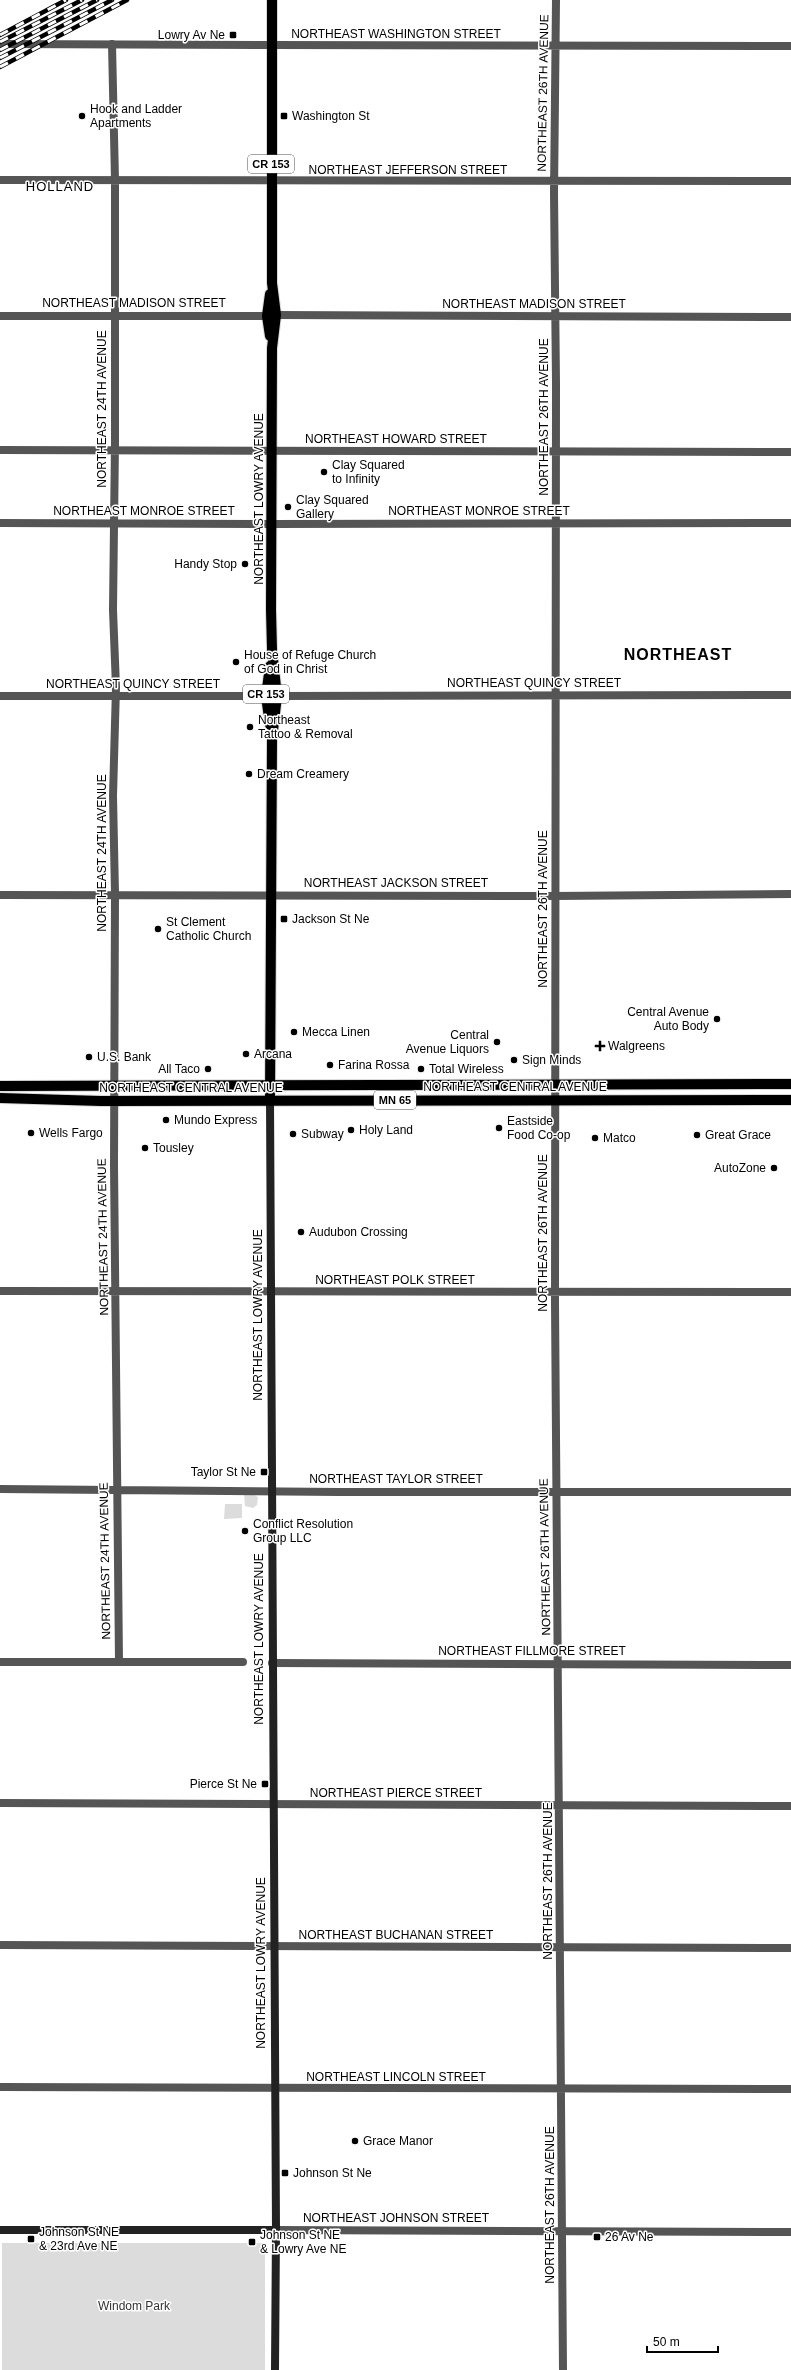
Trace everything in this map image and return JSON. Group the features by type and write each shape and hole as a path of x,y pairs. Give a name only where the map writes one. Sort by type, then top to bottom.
{"main road":[{"name":"NORTHEAST LOWRY AVENUE","path":"272,0 272,650 277,696 272,739 270,1084 272,1804 276,2230 275,2370"},
{"name":"NORTHEAST LOWRY AVENUE","path":"272,650 266,696 272,739"},
{"name":"NORTHEAST CENTRAL AVENUE","path":"0,1086 270,1084 791,1084"},
{"name":"NORTHEAST CENTRAL AVENUE","path":"0,1098 115,1101 791,1100"},
{"name":"NORTHEAST JOHNSON STREET","path":"0,2230 276,2230"}],"street":[{"name":"NORTHEAST 26TH AVENUE","path":"556,0 554,182 556,316 554,896 555,1292 563,2370"},
{"name":"NORTHEAST WASHINGTON STREET","path":"0,44 272,46 791,46"},
{"name":"NORTHEAST 24TH AVENUE","path":"112,44 115,180 115,450 113,523 116,696 113,796 115,894 116,1488 119,1662"},
{"name":"NORTHEAST JEFFERSON STREET","path":"0,180 271,182 791,181"},
{"name":"NORTHEAST MADISON STREET","path":"0,316 791,317"},
{"name":"NORTHEAST HOWARD STREET","path":"0,450 791,452"},
{"name":"NORTHEAST MONROE STREET","path":"0,523 791,523"},
{"name":"NORTHEAST QUINCY STREET","path":"277,696 791,695"},
{"name":"NORTHEAST QUINCY STREET","path":"0,696 266,696"},
{"name":"NORTHEAST JACKSON STREET","path":"0,895 115,894 554,896 791,894"},
{"name":"NORTHEAST POLK STREET","path":"0,1291 791,1292"},
{"name":"NORTHEAST TAYLOR STREET","path":"0,1489 116,1488 556,1492 791,1492"},
{"path":"0,1662 243,1662"},
{"name":"NORTHEAST FILLMORE STREET","path":"272,1663 791,1665"},
{"name":"NORTHEAST PIERCE STREET","path":"0,1803 791,1806"},
{"name":"NORTHEAST BUCHANAN STREET","path":"0,1946 791,1948"},
{"name":"NORTHEAST LINCOLN STREET","path":"0,2087 561,2090 791,2089"},
{"name":"NORTHEAST JOHNSON STREET","path":"276,2230 791,2232"}],"green space":[{"path":"244,1493 252,1494 258,1497 257,1505 253,1508 245,1506"},
{"path":"225,1504 242,1504 242,1518 224,1519"},
{"name":"Windom Park","path":"2,2243 265,2243 265,2370 2,2370"}],"railway":[{"path":"0,35 66,0"},
{"path":"0,42 82,0"},
{"path":"0,50 97,0"},
{"path":"0,58 112,0"},
{"path":"0,67 127,0"}],"place":[{"name":"Lowry Av Ne","path":"233,35"},
{"name":"Hook and Ladder Apartments","path":"82,116"},
{"name":"Washington St","path":"284,116"},
{"name":"Clay Squared to Infinity","path":"324,472"},
{"name":"Clay Squared Gallery","path":"288,507"},
{"name":"Handy Stop","path":"245,564"},
{"name":"House of Refuge Church of God in Christ","path":"236,662"},
{"name":"Northeast Tattoo & Removal","path":"250,727"},
{"name":"Dream Creamery","path":"249,774"},
{"name":"Jackson St Ne","path":"284,919"},
{"name":"St Clement Catholic Church","path":"158,929"},
{"name":"Central Avenue Auto Body","path":"717,1019"},
{"name":"Mecca Linen","path":"294,1032"},
{"name":"Central Avenue Liquors","path":"497,1042"},
{"name":"Walgreens","path":"600,1046"},
{"name":"Arcana","path":"246,1054"},
{"name":"U.S. Bank","path":"89,1057"},
{"name":"Sign Minds","path":"514,1060"},
{"name":"Farina Rossa","path":"330,1065"},
{"name":"All Taco","path":"208,1069"},
{"name":"Total Wireless","path":"421,1069"},
{"name":"Mundo Express","path":"166,1120"},
{"name":"Eastside Food Co-op","path":"499,1128"},
{"name":"Holy Land","path":"351,1130"},
{"name":"Wells Fargo","path":"31,1133"},
{"name":"Subway","path":"293,1134"},
{"name":"Great Grace","path":"697,1135"},
{"name":"Matco","path":"595,1138"},
{"name":"Tousley","path":"145,1148"},
{"name":"AutoZone","path":"774,1168"},
{"name":"Audubon Crossing","path":"301,1232"},
{"name":"Taylor St Ne","path":"264,1472"},
{"name":"Conflict Resolution Group LLC","path":"245,1531"},
{"name":"Pierce St Ne","path":"265,1784"},
{"name":"Grace Manor","path":"355,2141"},
{"name":"Johnson St Ne","path":"285,2173"},
{"name":"26 Av Ne","path":"597,2237"},
{"name":"Johnson St NE & 23rd Ave NE","path":"31,2239"},
{"name":"Johnson St NE & Lowry Ave NE","path":"252,2242"}],"district":[{"name":"HOLLAND","path":"60,186"},
{"name":"NORTHEAST","path":"678,654"}]}
